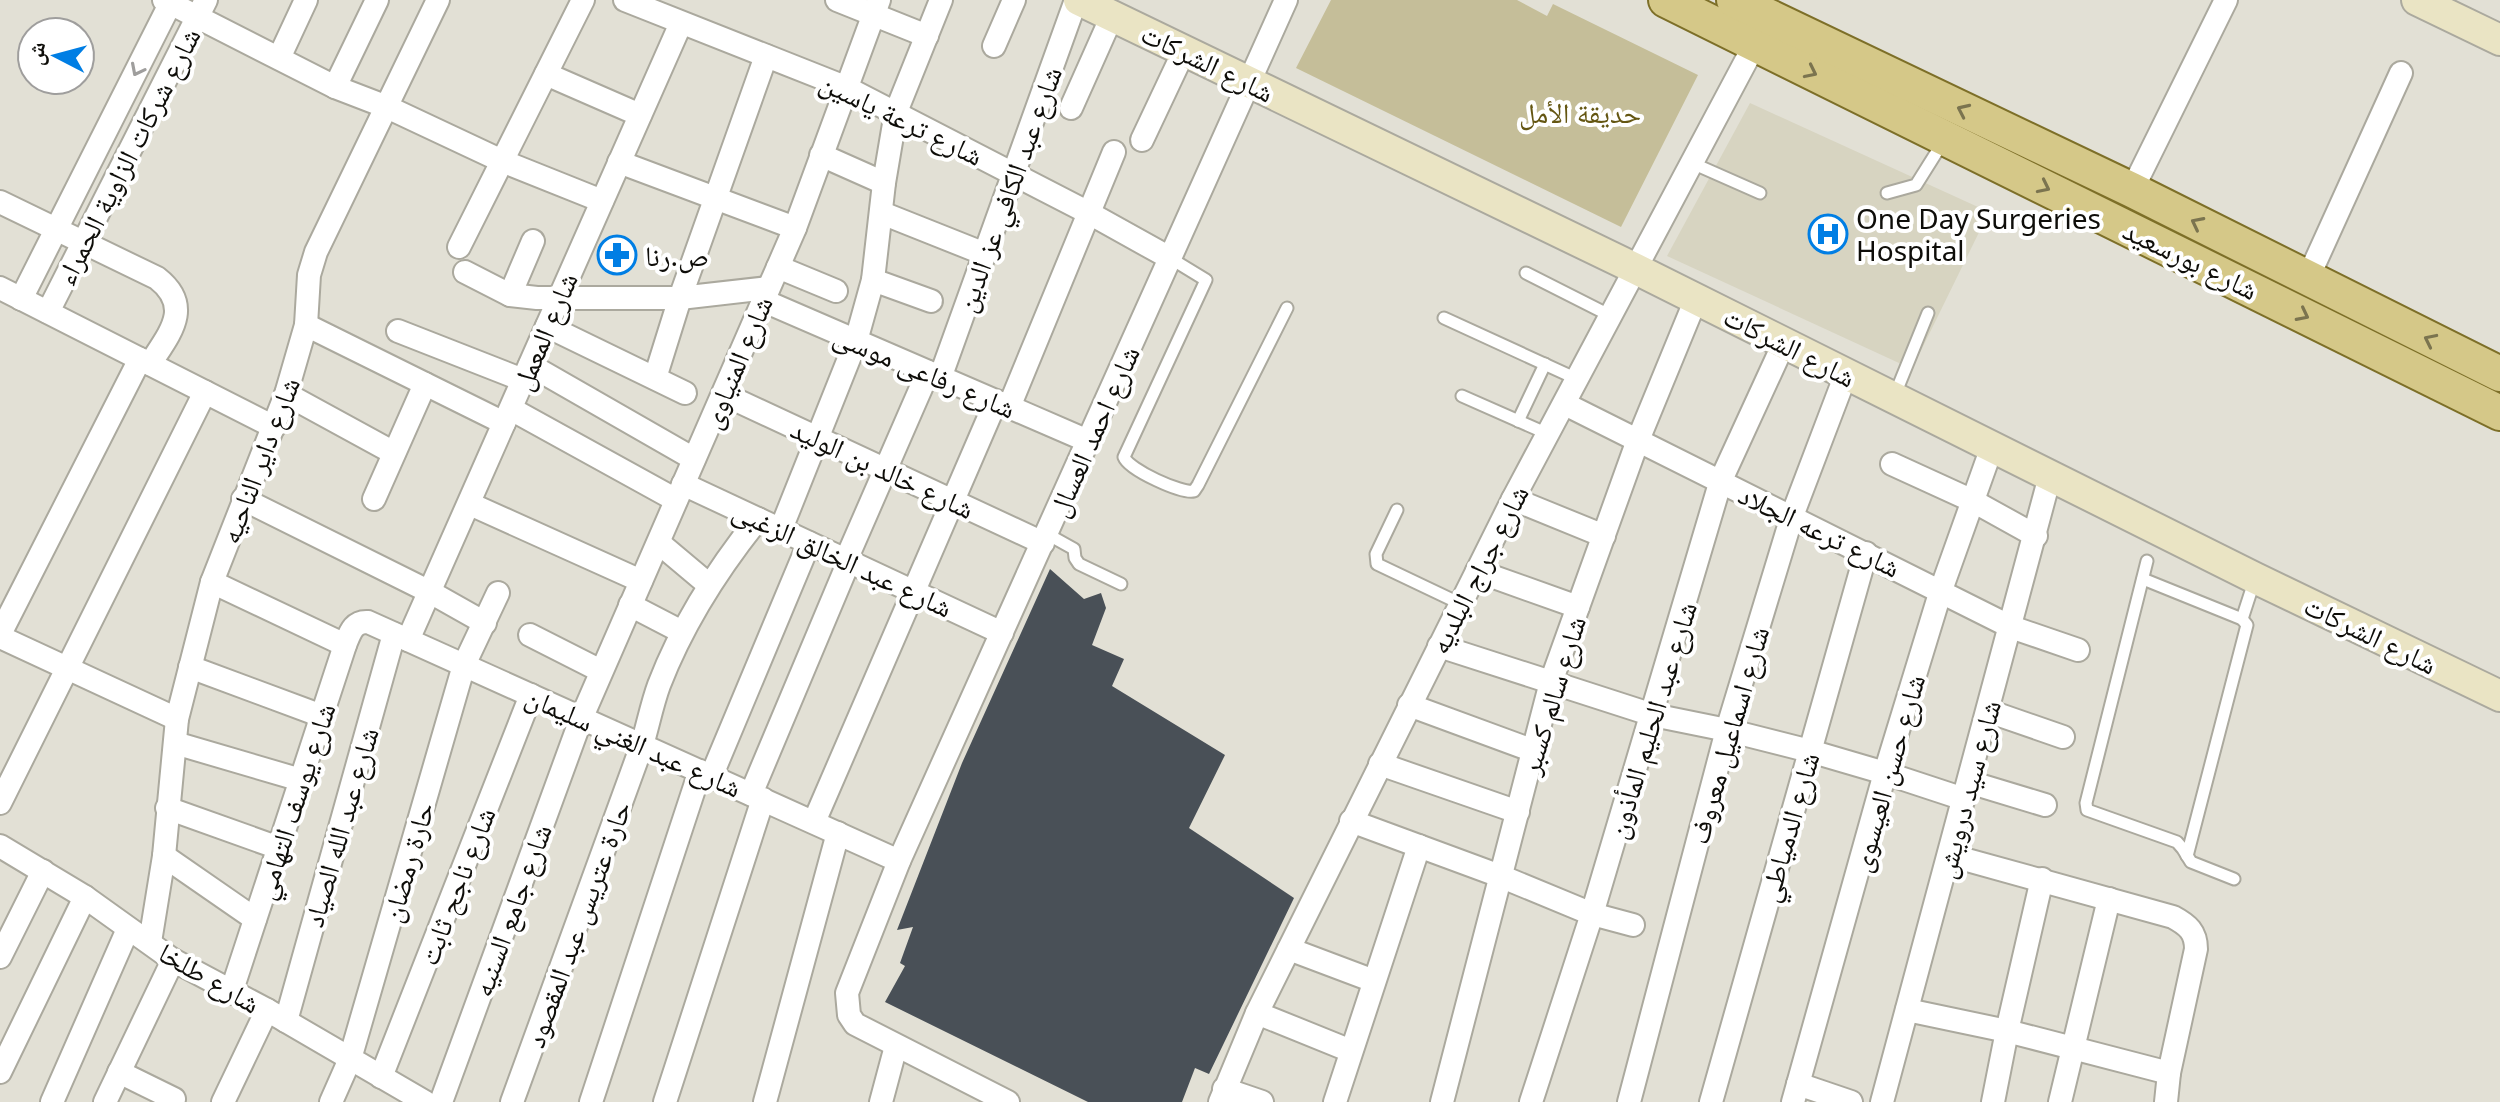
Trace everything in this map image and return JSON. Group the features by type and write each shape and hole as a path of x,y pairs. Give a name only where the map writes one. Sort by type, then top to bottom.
{"main road":[{"name":"شارع الشركات","path":"1077,0 1636,269 2255,578 2500,696"},
{"name":"شارع بورسعيد","path":"1666,0 2500,413"},
{"name":"شارع بورسعيد","path":"1734,0 2132,190 2500,374"},
{"path":"2417,0 2500,40"}],"street":[{"path":"279,58 306,0"},
{"path":"335,87 377,0"},
{"name":"شارع داير الناحيه","path":"150,942 164,856 177,719 212,582 286,394 306,325 310,299 309,275 316,252 438,0"},
{"path":"459,247 583,0"},
{"name":"شارع ترعة ياسين","path":"625,0 845,87 1170,258"},
{"path":"837,0 876,7 927,36"},
{"path":"781,529 856,341 873,280 896,112 941,0"},
{"path":"994,46 1014,0"},
{"name":"شارع عبد الكافي عز الدين","path":"665,1102 757,797 886,470 934,375 985,254 1077,0"},
{"name":"شارع احمد العسال","path":"1003,1101 855,1024 849,1015 847,993 899,861 1286,0"},
{"path":"2132,190 2226,0"},
{"path":"169,1 201,8 279,58 335,87 387,107 502,161 602,201"},
{"name":"شارع شركات الزاوية الحمراء","path":"21,299 169,1"},
{"name":"شارع المنياوى","path":"581,719 795,228 876,7"},
{"name":"شارع شركات الزاوية الحمراء","path":"48,312 201,8"},
{"path":"1071,108 1112,16"},
{"name":"شارع المعمل","path":"401,637 430,592 681,23"},
{"name":"شارع جراج البلديه","path":"1222,1096 1257,1013 1513,499 1755,44"},
{"path":"1142,140 1184,51"},
{"path":"655,378 680,298 766,56"},
{"path":"2307,280 2401,73"},
{"path":"546,74 640,115"},
{"path":"814,822 954,501 1002,404 1114,152"},
{"path":"821,155 884,183"},
{"path":"619,162 795,228"},
{"path":"0,202 157,278 173,294 176,317 145,362 0,636 177,719"},
{"path":"882,213 985,254"},
{"path":"510,295 533,241"},
{"path":"778,267 836,291"},
{"path":"465,272 510,295 619,300 765,294"},
{"path":"873,280 931,301"},
{"path":"0,288 274,427"},
{"name":"شارع رفاعى موسى","path":"765,294 856,341 1088,441"},
{"name":"شارع سالم كسبر","path":"1442,1102 1551,682 1638,440 1696,299"},
{"name":"شارع عبد الخالق الزغبى","path":"306,325 425,384 507,416 680,492 758,519 1002,633"},
{"path":"547,326 685,393"},
{"path":"398,331 526,373 694,459"},
{"name":"شارع عبد الحليم المأذون","path":"1531,1102 1653,715 1721,480 1784,343"},
{"name":"شارع اسماعيل معروف","path":"1629,1102 1727,730 1792,516 1846,374"},
{"path":"374,499 425,384"},
{"path":"0,803 205,392"},
{"path":"286,394 394,453"},
{"name":"شارع خالد بن الوليد","path":"723,394 954,501 1045,538"},
{"name":"شارع ترعه الجلاد","path":"1565,404 2011,627 2078,650"},
{"name":"شارع حسن العيسوى","path":"1795,1093 1885,773 1941,590 1992,447"},
{"path":"1892,464 1973,501 2036,536"},
{"name":"شارع سيد درويش","path":"1882,1102 2050,476"},
{"path":"243,499 430,592 485,623"},
{"path":"1513,499 1604,536"},
{"path":"470,504 641,581"},
{"name":"حارة عتريس عبد المقصود","path":"512,1102 642,745 659,687 682,632 709,585 758,519"},
{"path":"659,543 709,585"},
{"path":"591,1102 706,774 809,543"},
{"name":"شارع الدمياطي","path":"1711,1102 1866,553"},
{"path":"1477,571 1578,607"},
{"path":"212,582 345,645"},
{"name":"حارة رمضان","path":"331,1102 350,1059 464,665 498,593"},
{"path":"630,605 682,632"},
{"name":"شارع عبد الغني سليمان","path":"368,622 899,861"},
{"name":"شارع يوسف التهامي","path":"231,993 345,645 356,624 368,622"},
{"path":"530,635 601,671"},
{"name":"شارع عبد الله الصياد","path":"223,1102 276,1016 401,637"},
{"path":"1439,646 1653,715 1727,730 1885,773 2045,805"},
{"path":"190,667 322,716"},
{"name":"شارع ناجح ثابت","path":"381,1077 531,695"},
{"path":"1409,705 1534,751"},
{"path":"1988,711 2063,737"},
{"name":"شارع جامع السنيه","path":"441,1102 581,719"},
{"path":"175,743 301,780"},
{"path":"1380,764 1518,812"},
{"path":"167,808 279,848"},
{"path":"1351,821 1592,914 1633,925"},
{"path":"765,1102 838,833"},
{"name":"شارع طلخا","path":"0,846 85,897 173,960 425,1102"},
{"path":"1335,1102 1419,846"},
{"path":"1949,855 2042,879 2182,922 2196,936 2166,1102"},
{"path":"164,856 255,919"},
{"path":"0,957 43,871"},
{"path":"1993,1102 2042,879"},
{"path":"0,1072 85,897"},
{"path":"2060,1102 2109,899"},
{"path":"52,1102 128,929"},
{"path":"1289,949 1374,981"},
{"path":"105,1102 173,960"},
{"path":"1907,1010 2007,1031 2169,1073"},
{"path":"1257,1013 1351,1051"},
{"path":"881,1102 896,1046"},
{"path":"119,1072 174,1099"},
{"path":"958,1102 965,1080"},
{"path":"1795,1093 1851,1102"},
{"path":"1222,1096 1262,1102"}],"lane":[{"path":"1887,193 1916,185 1945,138"},
{"path":"1692,163 1760,193"},
{"path":"1170,258 1206,280 1124,457 1130,467 1183,491 1194,491 1198,485 1287,308"},
{"path":"1526,273 1611,316"},
{"path":"1893,398 1928,313"},
{"path":"1444,318 1577,379"},
{"path":"1518,421 1545,364"},
{"path":"1462,396 1548,434"},
{"path":"1397,510 1376,554 1377,564 1461,604"},
{"path":"1045,538 1074,549 1079,564 1121,584"},
{"path":"2147,561 2086,803 2087,810 2177,842 2195,864 2234,879"},
{"path":"2242,619 2255,578"},
{"path":"2143,579 2242,619 2247,625 2187,856"}],"shaded area":[{"name":"One Day Surgeries Hospital","path":"1750,103 1989,212 1912,369 1667,256"}],"green space":[{"name":"حديقة الأمل","path":"1331,0 1517,0 1547,16 1553,4 1698,75 1621,227 1296,68"}],"building":[{"path":"1050,569 1084,599 1101,593 1106,608 1092,645 1124,659 1112,686 1225,755 1189,828 1294,898 1209,1074 1195,1068 1182,1102 1088,1102 885,1002 905,966 900,963 913,927 897,930 962,763"}],"place":[{"name":"One Day Surgeries Hospital","path":"1828,234"},
{"name":"ص.رنا","path":"617,255"}]}
